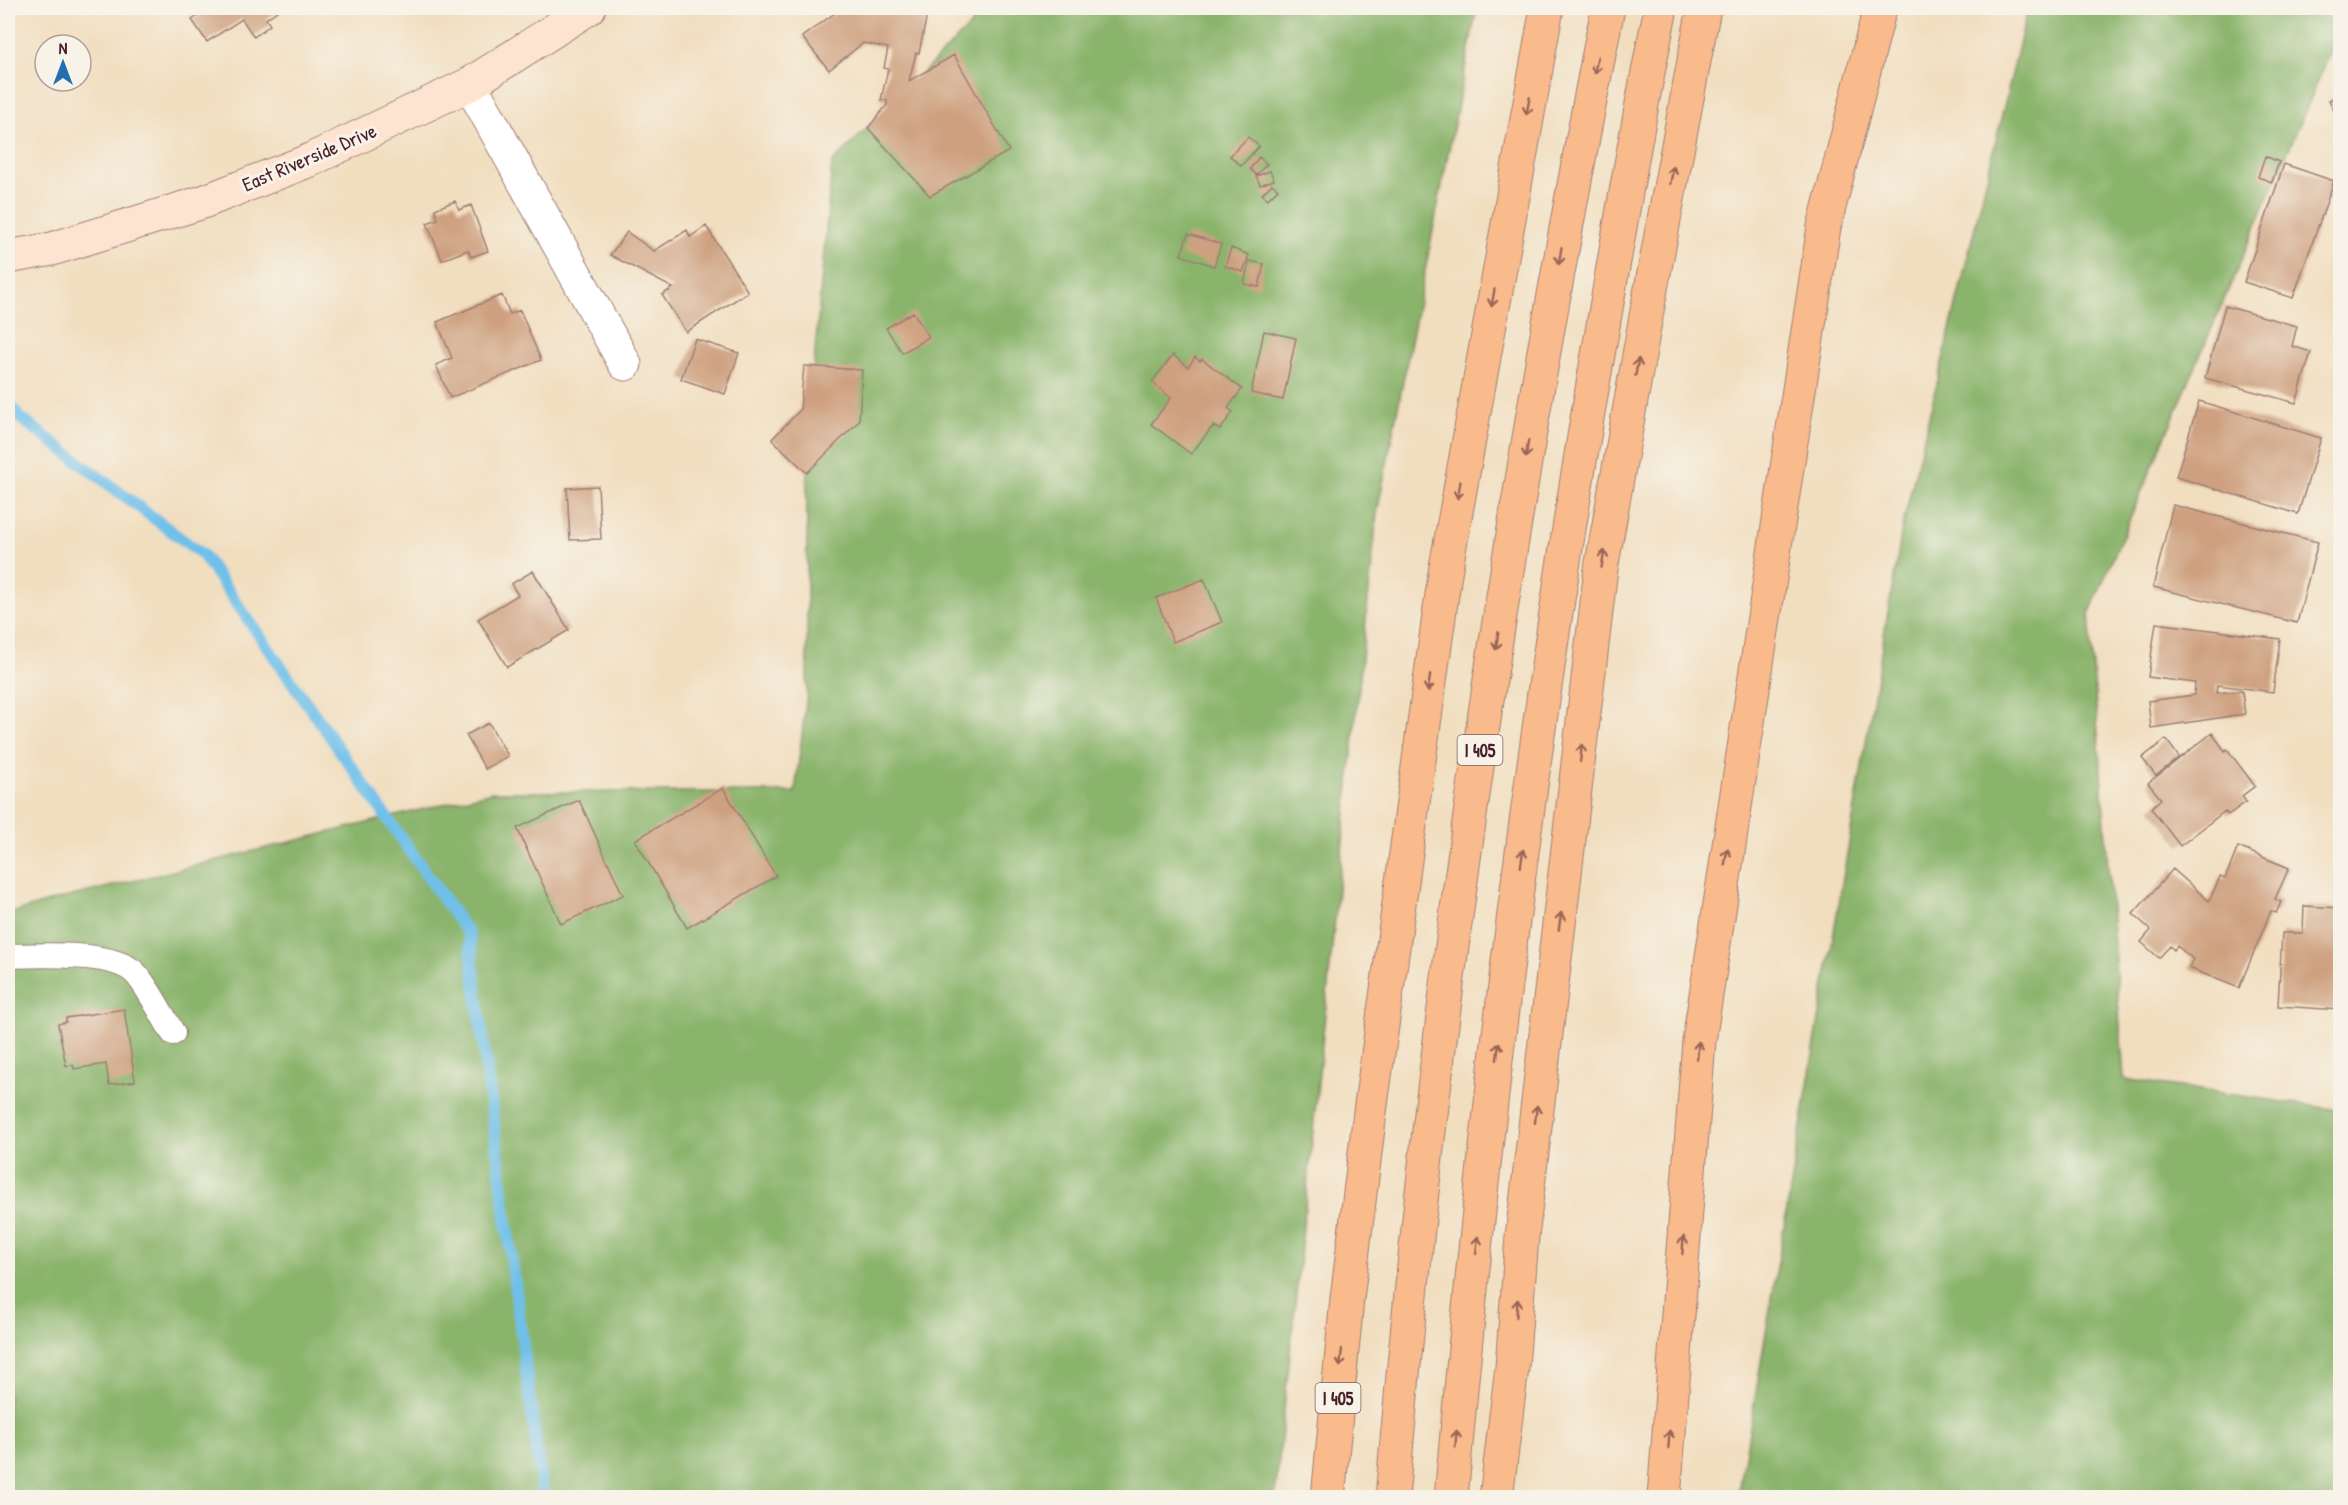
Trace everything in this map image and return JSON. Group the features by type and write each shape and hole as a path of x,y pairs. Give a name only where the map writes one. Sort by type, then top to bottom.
{"highway":[{"name":"I 405","path":"1328,1497 1347,1299 1367,1136 1444,573 1547,8"},
{"name":"I 405","path":"1392,1497 1406,1336 1464,854 1535,392 1608,8"},
{"path":"1451,1497 1502,1017 1547,676 1577,475 1661,8"},
{"path":"1496,1497 1512,1367 1522,1237 1601,569 1704,8"},
{"path":"1664,1497 1701,1029 1824,227 1880,8"}],"main road":[{"name":"East Riverside Drive","path":"8,257 52,249 203,202 308,161 470,84 589,8"}],"street":[{"path":"470,84 625,364"}],"lane":[{"path":"8,956 55,955 112,960 135,972 173,1033"}],"green space":[{"path":"988,8 1477,8 1377,513 1275,1497 8,1498 8,914 56,900 492,792 795,792 807,694 807,441 832,163"},
{"path":"2028,8 2340,8 2340,30 2089,614 2124,1079 2340,1110 2340,1497 1738,1498 1903,524"}],"building":[{"path":"210,8 281,8 266,19 270,25 254,37 242,19 207,42 192,20"},
{"path":"842,8 888,8 927,15 919,53 916,53 909,81 954,55 1009,151 930,196 868,128 887,105 887,100 881,100 888,69 884,68 888,48 863,43 829,70 802,37"},
{"path":"2340,94 2340,123 2329,100"},
{"path":"1248,137 1259,146 1241,166 1230,156"},
{"path":"2265,156 2279,162 2272,182 2258,177"},
{"path":"1259,157 1267,164 1256,175 1250,169"},
{"path":"2284,164 2334,181 2293,298 2244,282"},
{"path":"1270,171 1274,180 1260,185 1256,176"},
{"path":"1272,184 1278,189 1268,199 1262,194"},
{"path":"455,201 459,210 471,205 488,251 471,257 468,250 442,260 427,223 438,219 435,209"},
{"path":"706,226 748,292 686,332 662,295 673,288 610,255 627,232 654,251 687,230 690,237"},
{"path":"1188,234 1221,244 1214,266 1181,255"},
{"path":"1231,248 1249,255 1243,272 1225,266"},
{"path":"1249,261 1264,264 1259,287 1244,284"},
{"path":"502,295 510,314 520,310 541,360 450,398 436,365 452,358 437,322"},
{"path":"2225,306 2297,326 2292,346 2311,352 2296,403 2205,378"},
{"path":"913,312 929,337 902,353 886,328"},
{"path":"1264,331 1296,338 1283,400 1251,393"},
{"path":"695,339 739,353 725,394 681,379"},
{"path":"1173,355 1188,367 1195,357 1200,361 1202,359 1242,389 1228,408 1233,412 1220,430 1213,426 1191,454 1151,424 1171,398 1152,382"},
{"path":"804,366 862,370 859,421 807,473 772,439 800,410"},
{"path":"2199,401 2321,438 2298,514 2176,477"},
{"path":"598,486 601,539 570,540 567,488"},
{"path":"2173,505 2318,542 2297,623 2153,587"},
{"path":"533,571 569,630 507,667 478,619 518,595 511,584"},
{"path":"1204,579 1222,622 1173,642 1156,598"},
{"path":"2156,623 2280,639 2273,692 2217,685 2216,693 2242,691 2245,714 2151,728 2148,701 2194,695 2195,683 2148,677"},
{"path":"489,723 508,756 485,769 466,735"},
{"path":"2212,733 2255,786 2242,796 2246,802 2228,815 2225,811 2180,846 2151,808 2161,799 2148,783"},
{"path":"2166,739 2179,757 2156,776 2142,758"},
{"path":"723,788 776,876 687,928 635,840"},
{"path":"579,800 623,895 561,924 517,828"},
{"path":"2238,847 2289,868 2275,899 2281,902 2276,913 2271,911 2239,988 2189,968 2193,959 2177,946 2174,950 2170,946 2159,958 2141,942 2151,930 2133,914 2173,869 2209,901 2220,877 2225,879"},
{"path":"2304,906 2340,908 2340,1010 2278,1006 2282,933 2303,933"},
{"path":"124,1009 135,1081 109,1085 106,1064 74,1069 73,1065 66,1066 58,1024 66,1022 66,1018"}],"waterway":[{"path":"8,403 19,417 203,555 469,935 543,1498"}]}
